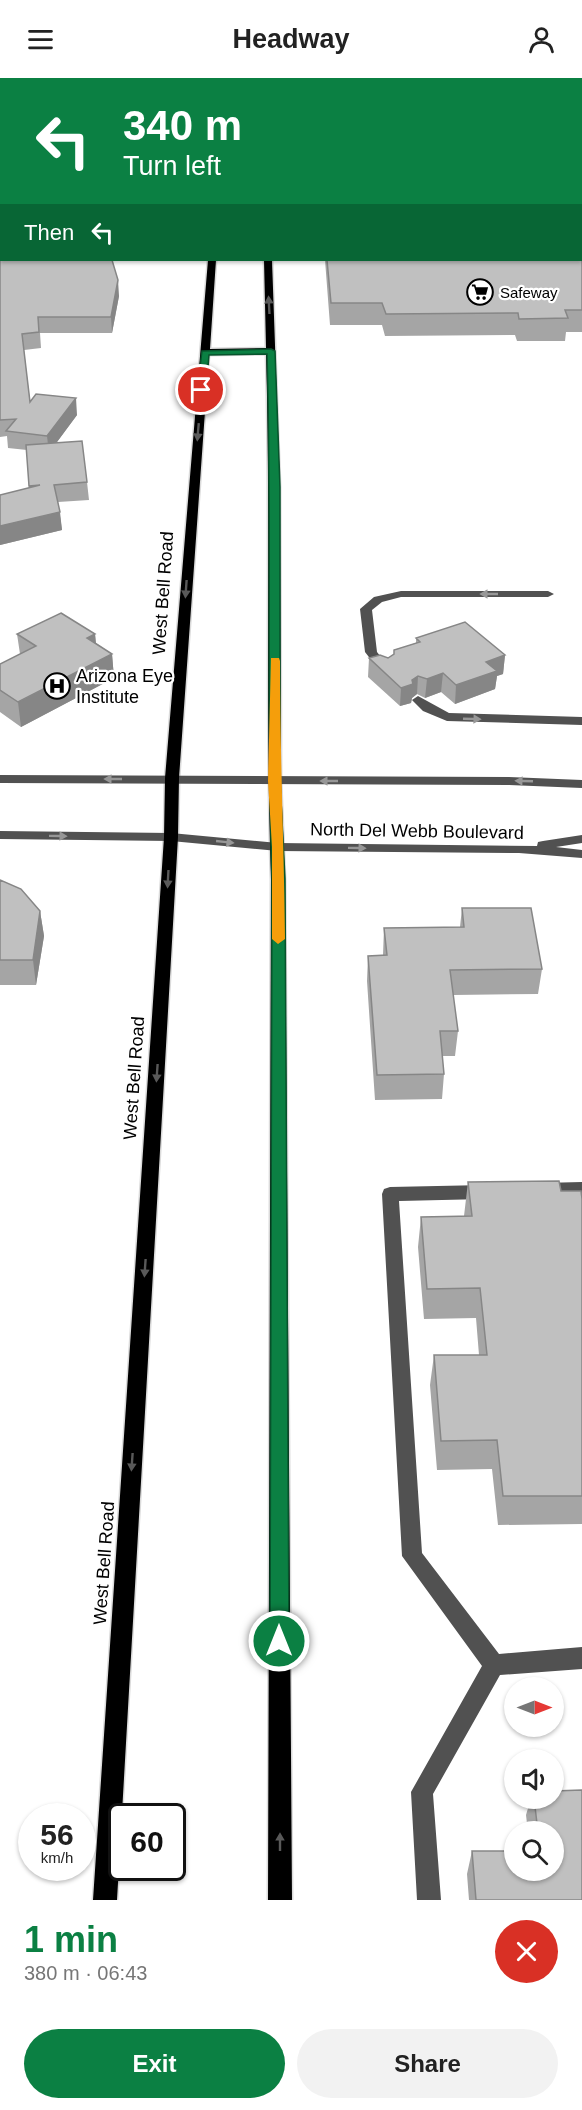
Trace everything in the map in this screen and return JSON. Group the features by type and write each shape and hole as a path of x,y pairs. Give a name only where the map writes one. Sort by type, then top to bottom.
{"main road":[{"name":"West Bell Road","path":"105,1900 171,837 172,778 212,261"},
{"path":"268,261 275,487 274,781 278,847 280,1900"},
{"path":"205,352 271,351"}],"street":[{"path":"386,671 371,652 366,609 378,599 400,594 548,594"},
{"path":"418,700 436,713 455,718 582,722"},
{"path":"0,779 172,778 274,781 509,781 582,784"},
{"name":"North Del Webb Boulevard","path":"0,835 171,837 278,847 519,849 582,854"},
{"path":"519,849 582,839"},
{"path":"525,1191 582,1189"},
{"path":"495,1665 412,1556 390,1194 503,1191"},
{"path":"495,1665 582,1658"},
{"path":"429,1900 422,1792 495,1665"}],"building":[{"path":"0,261 112,261 118,280 111,317 38,317 39,332 22,334 30,402 36,394 76,398 47,436 6,431 16,419 0,420"},
{"name":"Safeway","path":"327,261 582,261 582,310 565,310 568,318 519,319 518,313 386,314 382,303 331,303"},
{"path":"82,441 87,482 54,485 60,512 0,526 0,495 40,485 29,486 26,445"},
{"path":"61,613 95,634 87,638 112,654 18,702 0,690 0,664 36,646 17,634"},
{"path":"465,622 505,655 486,662 497,671 456,685 443,673 427,679 418,676 412,680 413,684 401,688 369,658 380,655 388,658 394,654 394,650 420,642 416,638"},
{"path":"0,880 21,889 40,911 33,960 0,960"},
{"path":"462,908 531,908 542,969 450,970 458,1031 440,1031 444,1074 377,1075 368,956 387,955 384,928 464,927"},
{"path":"559,1181 561,1191 581,1191 582,1199 582,1496 503,1496 497,1440 441,1441 434,1355 487,1355 480,1288 427,1289 421,1217 472,1216 468,1182"},
{"path":"582,1790 582,1900 476,1900 472,1851 504,1851 504,1881 564,1881 564,1821 537,1821 535,1809 564,1809 564,1791"}],"slow traffic":[{"path":"275,661 274,781 278,847 278,939"}],"place":[{"name":"Safeway","path":"480,292"},
{"name":"Arizona Eye Institute","path":"57,686"}],"route":[{"path":"201,390 205,352 271,351 275,487 274,781 278,847 279,1641"}]}
